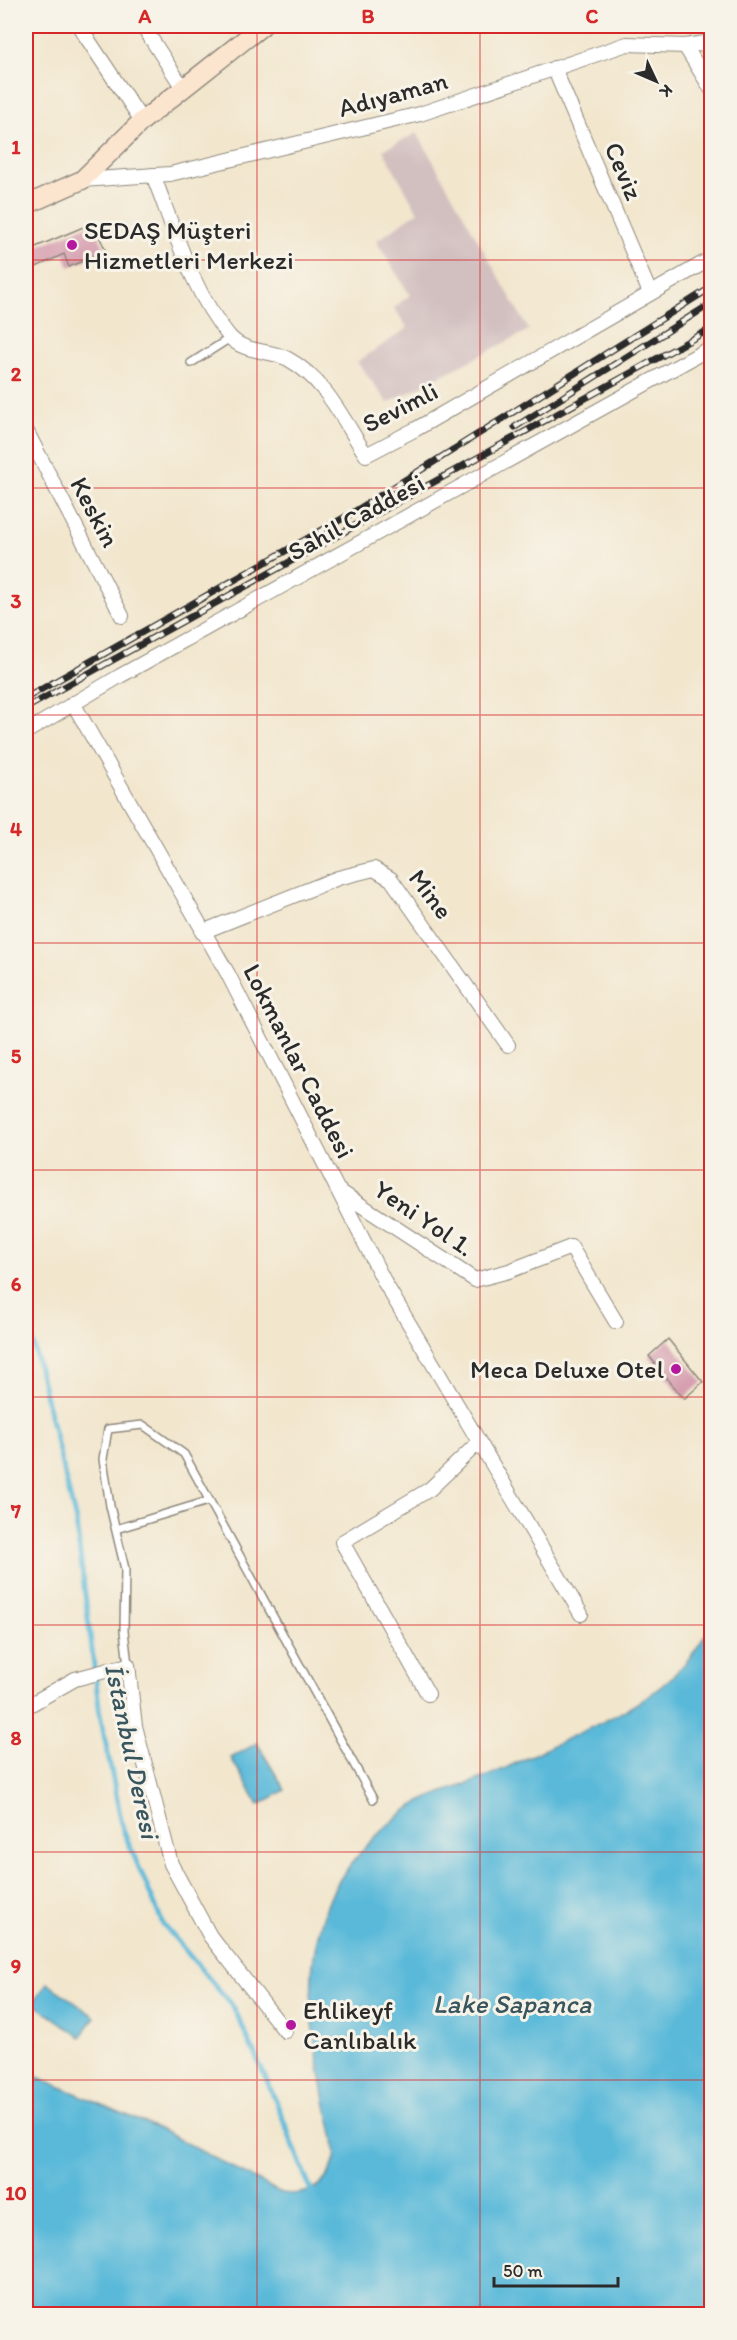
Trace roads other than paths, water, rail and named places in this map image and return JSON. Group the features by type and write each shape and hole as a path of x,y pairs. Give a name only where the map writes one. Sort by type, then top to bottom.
{"street":[{"path":"79,26 142,121"},
{"path":"143,26 183,88"},
{"path":"26,205 82,180 142,121 262,26"},
{"name":"Adıyaman","path":"82,180 170,174 420,114 627,44 686,46 711,42"},
{"path":"686,46 711,90"},
{"name":"Ceviz","path":"554,68 650,293"},
{"path":"153,175 193,278 230,338"},
{"name":"Sevimli","path":"230,338 245,348 288,358 320,384 366,455 416,429 711,258"},
{"name":"Sahil Caddesi","path":"26,732 73,703 711,347"},
{"name":"Keskin","path":"26,430 122,616"},
{"name":"Lokmanlar Caddesi","path":"73,703 228,974 385,1283 581,1614"},
{"name":"Mine","path":"202,932 338,878 374,870 391,879 508,1045"},
{"name":"Yeni Yol 1.","path":"340,1191 475,1280 509,1271 571,1247 616,1322"},
{"path":"428,1694 342,1542 430,1489 478,1443"},
{"path":"26,1707 75,1679 128,1665 135,1726 171,1864 210,1936 285,2031"}],"lane":[{"path":"191,363 230,338"},
{"path":"128,1665 124,1631 125,1569 104,1459 108,1429 142,1425 184,1454 374,1799"},
{"path":"116,1529 208,1501"}],"water":[{"name":"Lake Sapanca","path":"711,1624 711,2314 26,2314 26,2072 159,2129 281,2193 300,2193 316,2188 332,2168 336,2153 316,2048 312,1973 321,1922 331,1896 346,1870 369,1843 395,1819 420,1802 511,1766 608,1719 648,1696 666,1683 682,1666"},
{"path":"257,1743 285,1790 259,1805 231,1758"},
{"path":"47,1983 95,2017 81,2037 33,2003"}],"waterway":[{"name":"İstanbul Deresi","path":"26,1315 76,1522 100,1714 123,1830 163,1924 234,2008 276,2101 311,2191"}],"railway":[{"path":"26,698 354,512 712,287"},
{"path":"515,427 712,303"},
{"path":"26,708 712,328"}],"place":[{"name":"SEDAŞ Müşteri Hizmetleri Merkezi","path":"72,245"},
{"name":"Meca Deluxe Otel","path":"676,1369"},
{"name":"Ehlikeyf Canlıbalık","path":"291,2025"}]}
